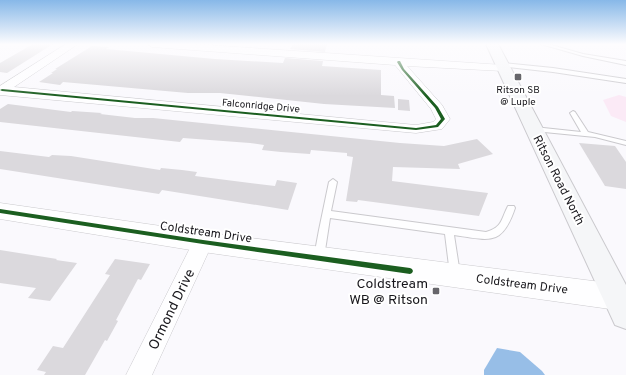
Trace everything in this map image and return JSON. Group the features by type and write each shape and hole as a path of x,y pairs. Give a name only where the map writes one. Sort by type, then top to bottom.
{"main road":[{"name":"Ritson Road North","path":"500,62 621,306"}],"street":[{"path":"1,90 46,62"},
{"path":"395,62 502,66"},
{"name":"Falconridge Drive","path":"1,90 416,129 437,126 443,119 437,108 403,69 399,62"},
{"name":"Coldstream Drive","path":"0,210 203,242 455,276 621,306"},
{"name":"Ormond Drive","path":"139,375 203,242"}],"lane":[{"path":"502,66 553,70 626,81"},
{"path":"573,113 586,134"},
{"path":"533,129 586,134 626,143"},
{"path":"319,258 333,182"},
{"path":"326,214 486,236 499,233 504,227 511,208"},
{"path":"449,231 455,276"}],"shaded area":[{"path":"619,95 626,97 626,122 611,116 603,100"}],"water":[{"path":"497,348 520,352 545,375 484,375 484,370"}],"building":[{"path":"3,62 25,62 7,73 0,72 0,63"},
{"path":"67,62 258,62 283,63 284,62 323,62 322,66 381,70 381,95 394,96 395,108 324,104 220,93 188,93 63,82 60,85 39,82 57,69 55,69"},
{"path":"398,99 409,100 410,111 398,110"},
{"path":"8,104 71,112 102,113 100,114 400,143 444,146 477,139 493,154 458,164 460,169 393,167 392,181 488,193 479,216 358,200 357,202 346,201 353,157 347,156 347,153 311,150 310,154 281,152 262,150 264,145 250,143 183,138 180,142 0,122 0,109"},
{"path":"579,143 615,146 626,162 626,189 605,186"},
{"path":"0,151 49,157 52,155 71,156 160,170 161,168 182,170 197,172 195,176 275,186 277,180 297,183 288,210 162,190 159,194 0,169"},
{"path":"0,250 77,263 50,301 28,298 36,288 0,283"},
{"path":"115,259 150,264 141,280 138,279 116,320 118,321 107,341 105,340 85,375 44,375 46,372 37,370 53,346 63,348 110,275 105,274"}],"cycle path":[{"path":"2,90 416,129 437,126 443,119 437,108 403,69 399,62"},
{"path":"0,211 203,242 410,271"}],"place":[{"name":"Ritson SB @ Luple","path":"518,77"},
{"name":"Coldstream WB @ Ritson","path":"436,291"}]}
